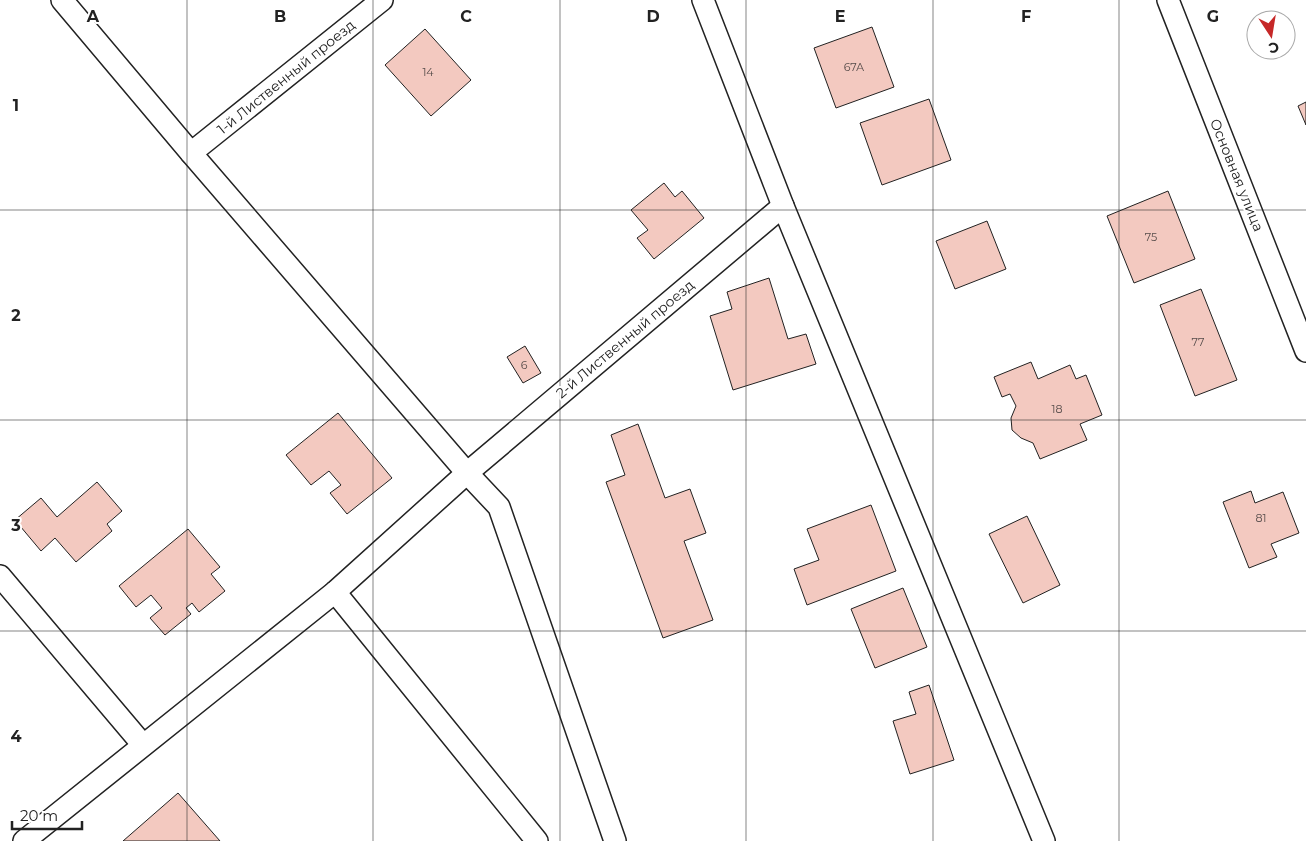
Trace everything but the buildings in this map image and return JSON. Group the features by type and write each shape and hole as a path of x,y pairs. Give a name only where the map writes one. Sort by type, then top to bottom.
{"street":[{"path":"62,0 191,154 467,473 499,507 615,841"},
{"name":"1-й Лиственный проезд","path":"191,154 382,0"},
{"path":"703,0 783,206 1044,841"},
{"name":"Основная улица","path":"1168,0 1306,351"},
{"name":"2-й Лиственный проезд","path":"24,841 335,592 467,473 783,206"},
{"path":"0,576 143,745"},
{"path":"335,592 537,841"}]}
